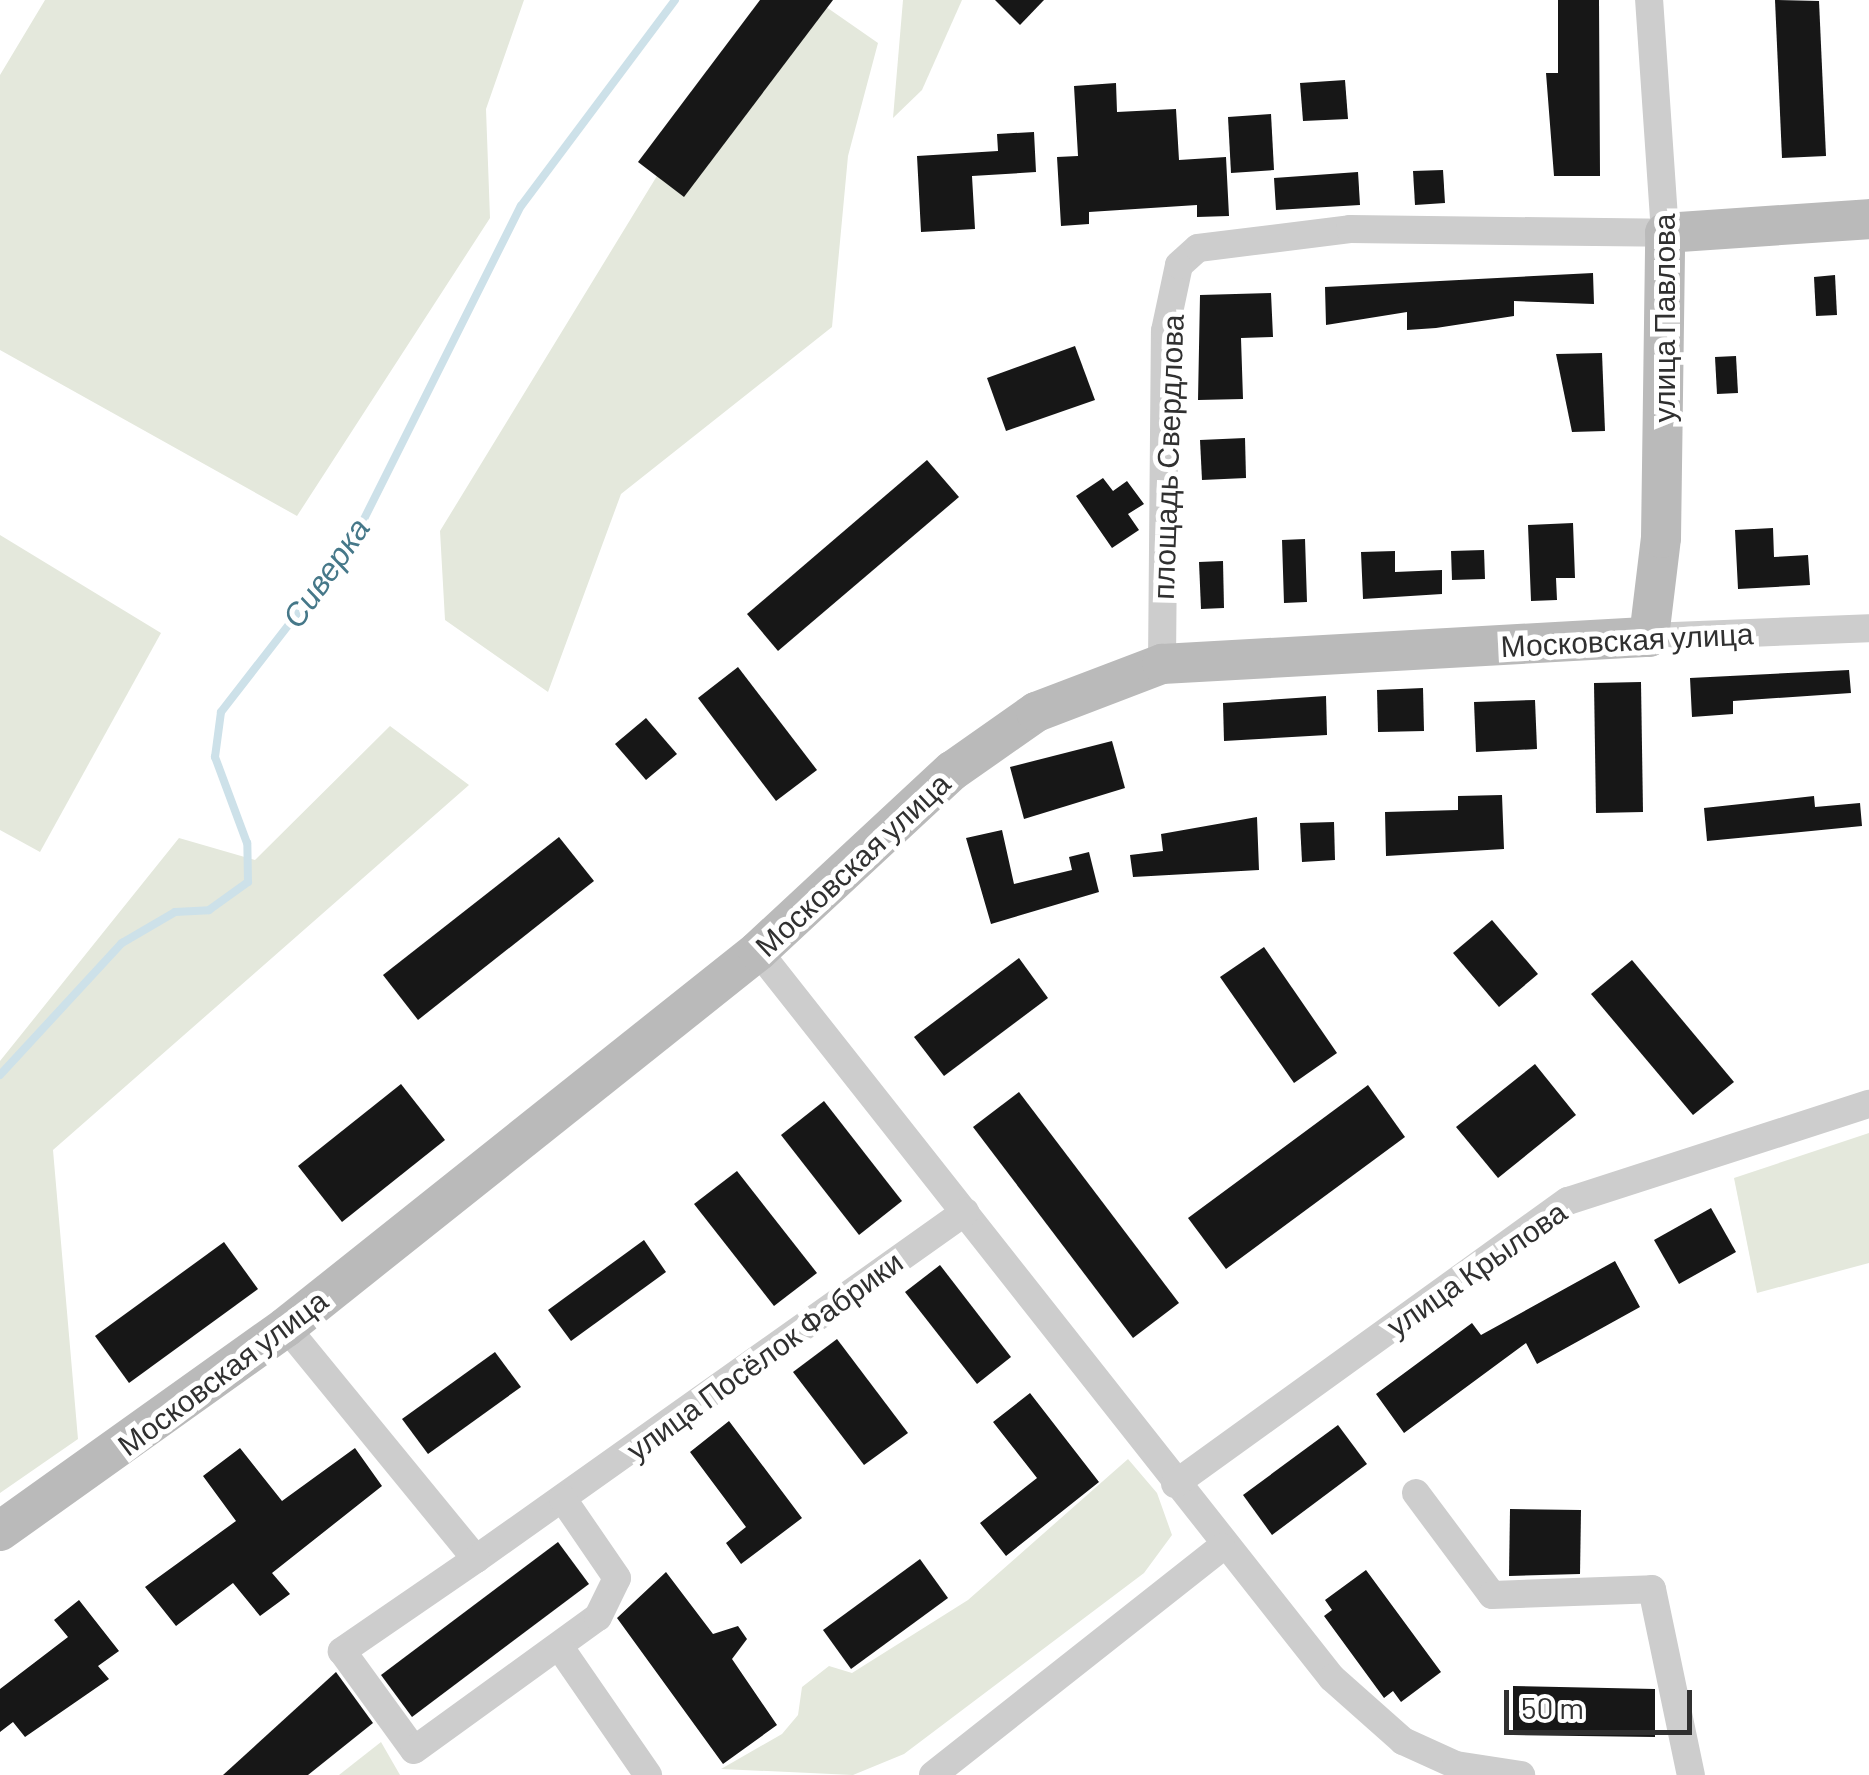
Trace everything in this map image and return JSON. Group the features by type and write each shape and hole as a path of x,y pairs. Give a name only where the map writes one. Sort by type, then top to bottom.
{"main road":[{"path":"1666,233 1869,219"},
{"name":"улица Павлова","path":"1649,636 1661,538 1666,233"},
{"name":"Московская улица","path":"0,1530 286,1328 758,951 952,771 1036,712 1162,664 1649,636"}],"street":[{"name":"улица Павлова","path":"1648,0 1666,233"},
{"name":"площадь Свердлова","path":"1162,664 1165,330 1178,265 1198,248 1350,229 1666,233"},
{"name":"Московская улица","path":"1649,636 1869,628"},
{"path":"758,951 1222,1546 1332,1678 1403,1741 1456,1766 1522,1775"},
{"name":"улица Крылова","path":"1175,1484 1568,1200 1869,1104"},
{"name":"улица Посёлок Фабрики","path":"563,1498 617,1578 598,1617 414,1750 342,1650 965,1212"},
{"path":"286,1328 476,1558"},
{"path":"1416,1492 1492,1595 1652,1589 1690,1775"},
{"path":"933,1775 1222,1546"},
{"path":"559,1646 648,1775"}],"shaded area":[{"path":"45,0 524,0 486,109 490,218 297,516 0,350 0,75"},
{"path":"903,0 962,0 922,90 893,118"},
{"path":"819,2 878,43 848,156 832,327 621,494 548,692 445,620 440,531 715,81"},
{"path":"0,535 161,633 40,852 0,830"},
{"path":"390,726 469,785 53,1150 78,1439 0,1493 0,1061 179,838 255,860"},
{"path":"1869,1133 1869,1263 1757,1293 1734,1178"},
{"path":"1128,1459 1157,1493 1172,1535 1144,1573 904,1754 853,1775 721,1769 782,1734 798,1715 802,1687 829,1666 852,1673 968,1600"},
{"path":"381,1742 400,1775 339,1775"}],"building":[{"path":"760,0 833,0 684,197 638,162"},
{"path":"995,0 1044,0 1020,25"},
{"path":"1558,0 1599,0 1600,176 1554,176 1546,73 1558,73"},
{"path":"1775,0 1819,1 1826,156 1782,158"},
{"path":"1345,80 1348,119 1303,121 1300,83"},
{"path":"1116,83 1117,112 1176,109 1179,160 1226,157 1229,216 1197,217 1197,205 1089,212 1089,224 1061,226 1057,157 1078,156 1074,86"},
{"path":"1271,114 1274,170 1231,173 1228,117"},
{"path":"1034,132 1036,172 972,176 975,229 921,232 917,156 998,151 997,134"},
{"path":"1443,170 1445,203 1415,205 1413,171"},
{"path":"1358,172 1360,205 1276,210 1274,178"},
{"path":"1593,273 1594,304 1514,301 1514,316 1436,328 1407,330 1407,312 1326,325 1325,287"},
{"path":"1835,275 1837,315 1816,316 1814,277"},
{"path":"1271,293 1273,337 1241,338 1243,399 1198,400 1200,295"},
{"path":"1075,346 1095,400 1006,431 987,378"},
{"path":"1602,353 1605,431 1572,432 1556,354"},
{"path":"1736,356 1738,393 1717,394 1715,357"},
{"path":"1245,438 1246,478 1202,480 1200,440"},
{"path":"927,460 959,497 778,651 747,614"},
{"path":"1103,478 1113,491 1127,481 1144,504 1128,514 1139,530 1112,548 1076,496"},
{"path":"1573,523 1575,578 1556,578 1557,600 1531,601 1528,525"},
{"path":"1773,528 1774,557 1808,555 1810,585 1738,589 1735,530"},
{"path":"1305,539 1307,602 1284,603 1282,540"},
{"path":"1484,550 1485,579 1452,580 1451,551"},
{"path":"1395,551 1395,572 1442,570 1442,594 1363,599 1361,552"},
{"path":"1223,561 1224,608 1201,609 1199,562"},
{"path":"738,667 817,770 776,801 698,698"},
{"path":"1849,670 1851,693 1733,701 1733,714 1692,717 1690,678"},
{"path":"1641,682 1643,812 1596,813 1594,683"},
{"path":"1423,688 1424,731 1378,732 1377,690"},
{"path":"1326,696 1327,735 1224,741 1223,703"},
{"path":"1535,700 1537,749 1476,752 1474,702"},
{"path":"646,718 677,754 646,780 615,744"},
{"path":"1112,741 1125,788 1024,819 1010,767"},
{"path":"1502,795 1504,849 1386,856 1385,812 1458,810 1458,796"},
{"path":"1814,796 1815,807 1860,803 1862,826 1707,841 1704,808"},
{"path":"1257,817 1259,870 1133,877 1130,855 1163,851 1161,834"},
{"path":"1334,822 1335,860 1302,862 1300,823"},
{"path":"1002,830 1014,884 1072,870 1069,857 1089,852 1099,892 991,924 966,838"},
{"path":"559,837 594,881 418,1020 383,975"},
{"path":"1492,920 1538,974 1499,1007 1453,953"},
{"path":"1264,947 1337,1053 1294,1083 1220,977"},
{"path":"1019,958 1048,998 944,1076 914,1037"},
{"path":"1632,960 1734,1082 1693,1115 1591,994"},
{"path":"1535,1064 1576,1115 1498,1178 1456,1127"},
{"path":"401,1084 445,1140 342,1222 298,1166"},
{"path":"1368,1085 1405,1137 1226,1269 1188,1218"},
{"path":"1019,1092 1179,1303 1133,1338 973,1127"},
{"path":"824,1101 902,1201 859,1235 781,1135"},
{"path":"737,1171 817,1273 774,1306 694,1204"},
{"path":"1711,1208 1736,1252 1679,1284 1654,1240"},
{"path":"644,1240 666,1272 571,1341 548,1310"},
{"path":"224,1242 258,1289 129,1383 95,1336"},
{"path":"1615,1261 1640,1307 1537,1364 1526,1343 1404,1433 1376,1394 1472,1323 1481,1335"},
{"path":"940,1265 1011,1357 977,1384 905,1292"},
{"path":"837,1339 908,1433 864,1465 793,1372"},
{"path":"495,1352 521,1387 428,1454 402,1419"},
{"path":"1030,1393 1099,1482 1006,1556 980,1523 1037,1478 993,1422"},
{"path":"729,1421 802,1518 741,1564 726,1543 746,1527 690,1452"},
{"path":"1338,1425 1367,1464 1272,1535 1243,1495"},
{"path":"240,1448 282,1501 355,1448 382,1486 272,1573 290,1594 260,1616 233,1583 176,1626 145,1587 236,1521 203,1476"},
{"path":"1510,1509 1581,1510 1580,1574 1509,1576"},
{"path":"558,1542 589,1584 412,1717 381,1675"},
{"path":"920,1559 948,1598 851,1669 823,1630"},
{"path":"1366,1570 1441,1672 1401,1702 1393,1691 1384,1698 1324,1616 1332,1610 1325,1600"},
{"path":"666,1572 713,1634 738,1626 747,1639 732,1659 777,1725 723,1764 617,1618"},
{"path":"79,1600 119,1651 98,1666 109,1679 25,1737 13,1722 0,1732 0,1689 68,1637 54,1620"},
{"path":"336,1672 373,1723 308,1775 223,1775"},
{"path":"1513,1686 1655,1689 1655,1737 1513,1735"}],"waterway":[{"name":"Сиверка","path":"0,1075 122,943 175,912 209,910 248,882 247,843 215,757 221,712 352,543 521,206 675,0"}]}
